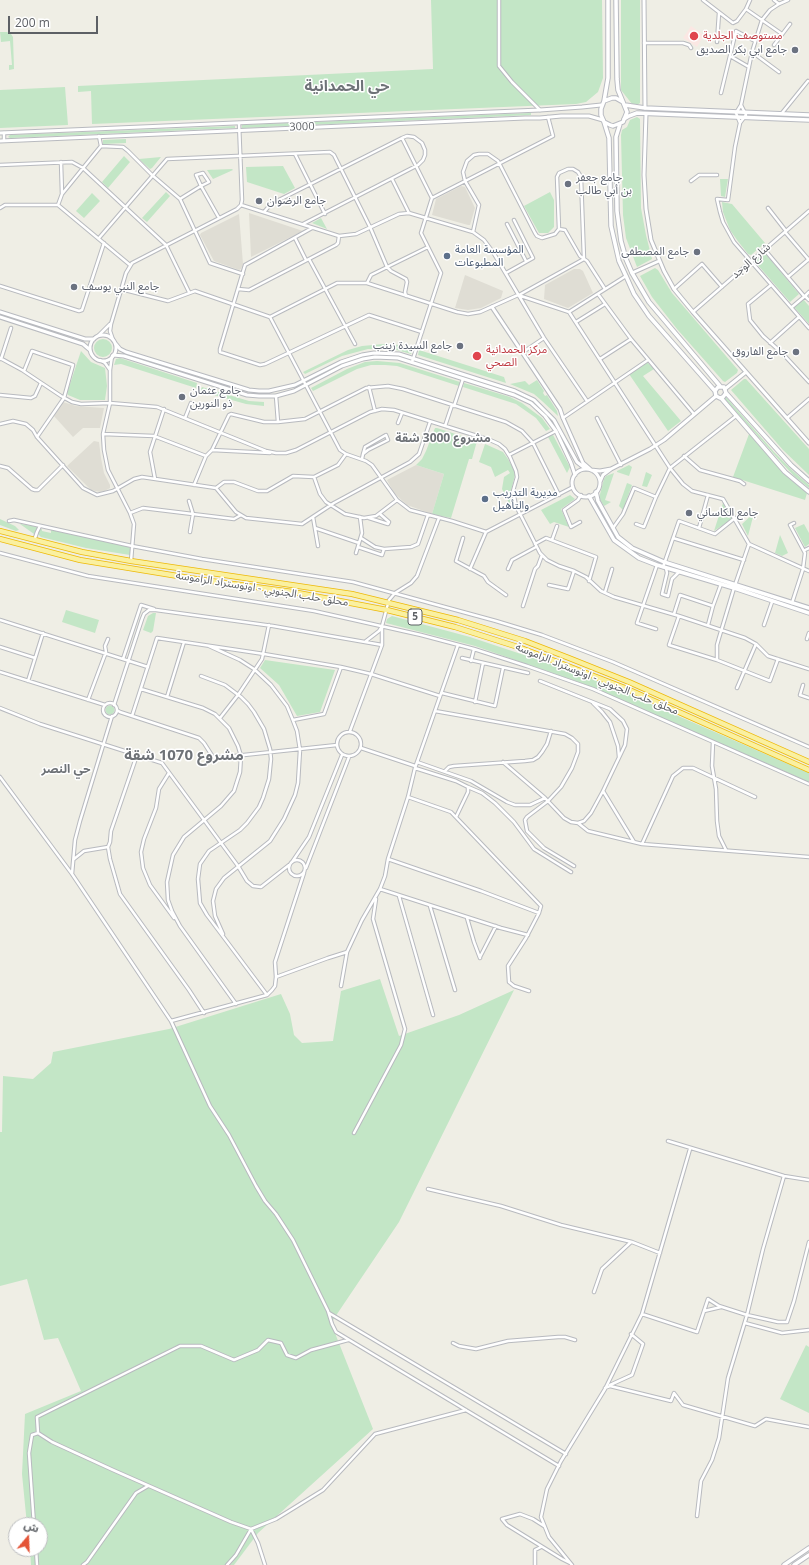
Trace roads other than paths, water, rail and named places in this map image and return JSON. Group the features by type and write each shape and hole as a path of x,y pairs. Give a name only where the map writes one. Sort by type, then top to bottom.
{"highway":[{"name":"محلق حلب الجنوبي - اوتوستراد الراموسة","path":"0,531 82,552 131,561 196,572 352,594 458,620 525,641 629,682 809,762"},
{"name":"محلق حلب الجنوبي - اوتوستراد الراموسة","path":"0,539 80,560 196,579 293,592 387,610 455,627 521,648 626,688 809,770"}],"main road":[{"path":"608,0 608,78 602,103 604,121 609,138 611,226 616,249 626,276 634,294 649,316 715,391 716,396 722,398 785,472 809,492"},
{"path":"616,0 617,85 627,112 620,124 616,138 617,211 621,241 632,273 648,302 656,312 791,465 809,481"},
{"path":"602,103 612,98 616,98 624,103 645,108 809,115"},
{"path":"624,119 633,114 646,114 809,120"},
{"path":"604,121 610,126 620,124"},
{"path":"715,391 720,386"},
{"path":"722,398 726,391"},
{"path":"596,492 598,501 618,537 632,548 664,562 734,586 809,608"},
{"path":"589,496 614,540 639,558 664,568 720,584 734,586 772,602 809,613"},
{"path":"784,1565 809,1548"},
{"path":"794,1565 809,1555"}],"street":[{"path":"499,0 499,66 512,82 540,110"},
{"path":"644,0 645,108"},
{"path":"703,0 733,23 737,21 746,9 750,0"},
{"path":"774,0 779,4"},
{"path":"740,123 737,117 737,112 741,105 752,52 762,20 770,10 788,0"},
{"path":"746,9 782,34"},
{"path":"717,42 719,13"},
{"path":"774,45 790,24"},
{"path":"720,93 736,31 755,41"},
{"path":"644,42 686,43 691,48"},
{"path":"752,52 778,72"},
{"path":"730,56 749,67"},
{"path":"782,114 808,83"},
{"name":"3000","path":"2,133 582,108 602,103"},
{"path":"741,105 745,112 745,117 740,123 735,147 728,200 717,199 723,222 734,242 809,328"},
{"path":"646,114 644,175 646,209 649,232 659,261 674,289 809,443"},
{"name":"3000","path":"2,141 548,117 581,116 604,121"},
{"path":"412,362 441,273 420,233 432,198 553,136 549,127 548,117"},
{"path":"131,561 134,524 108,470 104,450 103,434 110,403 110,370 112,356 115,349 110,331 111,324 121,288 130,265 136,260 237,209 241,205 239,123"},
{"path":"2,133 2,141"},
{"path":"99,136 101,146"},
{"path":"264,212 271,204 402,138 407,136 414,137 419,139 424,145 424,157 420,164 303,225"},
{"path":"402,138 432,198"},
{"path":"58,205 62,194 101,146"},
{"path":"101,146 123,147 180,199 210,263 243,274"},
{"path":"99,238 167,159 330,152 333,153 341,168 370,227 387,267 390,271 406,279 407,282 404,292 406,296"},
{"path":"295,154 325,214"},
{"path":"473,232 479,205 465,180 463,172 467,161 474,155 488,154 499,163 537,236 542,238 555,234 559,229 557,177 562,170 573,169 582,177 584,259"},
{"path":"61,162 62,194"},
{"path":"0,165 72,162 83,168 126,206 166,245 189,292"},
{"path":"180,199 201,186 209,182 203,173 196,175 201,186 219,218"},
{"path":"691,181 699,175 718,175"},
{"path":"392,179 409,213"},
{"path":"0,208 5,205 58,205 130,265"},
{"path":"241,205 339,236 356,234 399,214 409,213 473,232 484,240 506,273 544,338 587,401"},
{"path":"768,208 809,259 788,277"},
{"name":"شارع الوجد","path":"694,312 750,261 809,212"},
{"path":"506,273 533,258 514,220"},
{"path":"507,224 526,261"},
{"path":"312,228 246,265 220,352 260,365 290,353 369,315 422,332"},
{"path":"559,229 565,230 580,256 587,261 605,289"},
{"path":"512,234 519,231"},
{"path":"238,290 249,290 336,245 338,243 339,236"},
{"path":"295,238 326,289 344,326 355,344"},
{"path":"518,245 525,242"},
{"path":"0,286 79,311 82,310 104,243"},
{"path":"367,283 371,275 428,248"},
{"path":"764,249 809,300"},
{"path":"270,317 337,283 367,283 457,312 468,314 480,312 518,295 584,259"},
{"path":"632,273 659,261"},
{"path":"674,289 702,264 722,287"},
{"path":"569,312 626,276"},
{"path":"771,285 748,304 750,320 770,343 783,354 809,382"},
{"path":"121,288 168,301 195,291 270,317 340,450 372,465 397,500 410,510 486,532"},
{"path":"792,307 809,292"},
{"path":"598,294 631,339 694,414"},
{"path":"518,295 569,312 670,468 683,484 692,491 722,499 735,518 749,544 809,571"},
{"path":"576,322 605,304"},
{"path":"492,307 560,409 562,418 583,463 597,474 600,482"},
{"path":"0,312 84,339 94,339"},
{"path":"0,317 83,344 90,350 93,356 107,365 110,370"},
{"path":"770,343 799,317"},
{"path":"90,350 91,342 111,324"},
{"path":"11,328 1,359 24,371 64,398 81,404 110,403 146,405 164,409 276,453"},
{"path":"99,335 107,336 120,349 126,352 249,390 269,391 288,387 304,381 341,362 362,355 387,353 399,354 524,394 548,413 558,426 577,462 586,469 600,471 611,469"},
{"path":"523,352 544,338"},
{"path":"600,359 631,339"},
{"path":"24,371 32,351 73,365 64,398 37,437"},
{"path":"100,360 106,360 112,356 124,356 247,395 276,396 294,391 342,366 363,358 398,358 514,395 531,403 545,416 556,430 571,462 575,475 573,486 581,495 589,496 596,492 603,475 611,469 656,446 716,396"},
{"path":"562,418 648,360"},
{"path":"726,391 746,372"},
{"path":"474,382 475,378"},
{"path":"445,426 463,379"},
{"path":"220,386 222,381"},
{"path":"0,395 31,398 35,396 41,383"},
{"path":"194,485 206,456 212,450 222,433 229,415 231,414 264,422 305,419 366,388 388,386 403,389 506,422 522,431 533,443 559,495"},
{"path":"501,391 502,386"},
{"path":"369,387 375,411"},
{"path":"276,396 278,422"},
{"path":"787,418 809,399"},
{"path":"185,418 191,403"},
{"path":"156,479 150,459 150,452 164,409"},
{"path":"212,450 286,453 296,450 375,411 382,409 402,413 499,444 509,455 516,471 517,477 513,491 520,516 542,555 547,560 574,571 601,591 642,606 674,614 721,629 756,644 768,656 809,669"},
{"path":"398,423 402,413"},
{"path":"636,524 644,527 670,468 737,415"},
{"path":"597,418 621,464"},
{"path":"0,424 13,420 19,421 32,430 83,488 90,493 97,495 104,494 137,478 156,479 216,488 236,512 246,518 302,524 330,506 410,462 419,454 430,422"},
{"path":"509,455 556,430"},
{"path":"103,434 154,436 206,456"},
{"path":"362,459 363,454 365,447 386,435 388,440 363,454"},
{"path":"216,488 224,482 234,482 254,490 262,491 293,476 314,477 338,465 346,454"},
{"path":"684,456 700,470 740,481 744,484"},
{"path":"0,466 8,468 32,489 38,490 63,465"},
{"path":"575,475 586,469"},
{"path":"314,477 320,494 330,506 345,514 360,518 376,516 397,500"},
{"path":"470,569 486,532 520,516 573,486"},
{"path":"613,528 623,514 634,488 656,497"},
{"path":"580,522 571,527 564,510 578,500 581,495"},
{"path":"699,528 708,495"},
{"path":"189,501 193,514 190,532"},
{"path":"130,513 143,508 234,519 241,515"},
{"path":"369,517 388,524 389,522 380,514"},
{"path":"361,538 375,547 384,549 412,547 418,544 428,515"},
{"path":"313,517 318,546"},
{"path":"356,553 362,533 360,518"},
{"path":"365,642 379,632 388,603 395,593 411,583 420,572 439,518"},
{"path":"679,572 672,579 668,596 662,594 667,573 664,568 664,562 679,521 715,534 735,518"},
{"path":"9,520 202,559 353,582 496,621 542,635 634,671 809,747"},
{"path":"792,603 803,569 805,550 790,525 794,523"},
{"path":"35,538 40,526"},
{"path":"552,540 557,526"},
{"path":"315,528 359,543"},
{"path":"463,538 456,562 484,576 488,582 506,595"},
{"path":"508,569 512,560 546,538 596,557 589,581"},
{"path":"673,538 744,560"},
{"path":"717,660 717,645 721,629 749,544"},
{"path":"358,547 382,554 384,549"},
{"path":"805,550 809,548"},
{"path":"0,554 88,576 172,590 294,607 382,626 474,649 593,689 809,784"},
{"path":"523,606 535,569 538,566 542,555"},
{"path":"656,629 637,623 657,565"},
{"path":"605,592 612,569"},
{"path":"549,585 568,589 574,571"},
{"path":"708,625 720,584"},
{"path":"674,614 680,595 713,606"},
{"path":"764,625 772,602"},
{"path":"124,659 141,605 156,610"},
{"path":"337,745 221,758 213,757 199,738 116,710 114,705 144,614 149,610 156,610 269,625 382,645"},
{"path":"679,616 669,645 744,669 770,681 778,659"},
{"path":"0,620 148,667"},
{"path":"220,718 238,695 254,669 262,660 269,625"},
{"path":"350,731 382,645 382,626"},
{"path":"807,639 809,633"},
{"path":"28,681 43,634"},
{"path":"132,716 157,638 341,667 441,694 495,706 503,668"},
{"path":"88,700 105,653 108,639"},
{"path":"167,696 184,642"},
{"path":"736,688 756,644"},
{"path":"341,986 347,952 359,930 362,920 380,889 385,876 388,859 408,797 416,765 458,645"},
{"path":"209,646 240,660 254,669 280,695 293,720 297,731 300,750 298,783 295,795 284,819 270,841 224,878 216,889 213,901 215,916 226,940"},
{"path":"0,647 35,658"},
{"path":"471,660 474,649"},
{"path":"462,658 528,674"},
{"path":"475,702 483,663"},
{"path":"293,720 324,714 341,667"},
{"path":"0,672 105,706"},
{"path":"201,676 225,685 248,704 260,720 270,753 269,779 259,807 240,830 220,842 209,851 200,864 198,892 200,903 207,915 267,995"},
{"path":"503,762 545,798 564,818 571,822 578,823 584,821 591,813 625,745 627,729 623,721 610,709 540,681"},
{"path":"803,685 800,695 809,698"},
{"path":"141,689 203,708 220,718 233,734 240,756 240,772 234,791 226,802 184,838 176,848 170,864 167,882 168,900 180,926"},
{"path":"588,700 602,712 610,722 618,746 619,757"},
{"path":"112,716 107,716 104,714 103,709 109,703 114,705"},
{"path":"0,708 40,724 162,763 238,866 247,881 258,888 290,865 309,837 342,754"},
{"path":"72,874 75,840 80,821 112,716 116,713 116,710"},
{"path":"436,711 565,734 578,744 578,752 562,787 548,801 527,817 526,820 527,831 544,848 574,866"},
{"path":"172,1021 267,995 275,986 275,962 304,873 349,757 358,753 361,748 362,744 360,738 356,733 350,731 339,736 337,745 338,750 342,754 349,757"},
{"path":"445,771 449,767 454,766 525,761 538,757 547,744 551,731"},
{"path":"713,742 714,777 719,836 726,851"},
{"path":"361,748 416,765 482,793 496,803 514,822 534,849 571,872"},
{"path":"137,755 111,831 108,847 120,894 204,1013"},
{"path":"416,765 445,771 471,781 506,802 515,805 530,805 545,798"},
{"path":"642,844 673,776 683,768 693,768 755,797"},
{"path":"169,773 159,789 156,808 144,839 141,852 144,868 150,885 236,1004"},
{"path":"0,777 72,874 172,1021 210,1106 229,1135 259,1191 293,1240 329,1313 336,1332 559,1466"},
{"path":"456,816 468,792 468,787"},
{"path":"603,791 634,842"},
{"path":"408,797 452,812 541,906 528,935 508,966 509,982 529,991"},
{"path":"578,823 588,831 642,844 809,856"},
{"path":"73,859 84,851 108,847"},
{"path":"292,862 297,859 302,860 306,868"},
{"path":"388,859 482,891 539,913"},
{"path":"290,865 289,870 292,874 297,876 304,873"},
{"path":"380,889 528,935"},
{"path":"399,896 433,1015"},
{"path":"354,1133 401,1045 405,1029 373,919 376,897"},
{"path":"430,905 455,990"},
{"path":"467,917 480,958 496,926"},
{"path":"276,977 347,952"},
{"path":"668,1141 690,1149 784,1176 809,1180"},
{"path":"572,1564 549,1537 541,1517 547,1489 604,1389 642,1314 690,1149"},
{"path":"697,1516 701,1481 712,1460 719,1438 728,1378 745,1323 763,1249 784,1176"},
{"path":"428,1188 501,1206 561,1225 632,1242 660,1253"},
{"path":"594,1292 602,1269 632,1242"},
{"path":"642,1314 697,1332 708,1299 722,1307 747,1315 778,1322 787,1322 809,1242"},
{"path":"704,1311 722,1307"},
{"path":"329,1313 566,1454"},
{"path":"745,1323 782,1333 809,1330"},
{"path":"604,1389 632,1376 643,1344 631,1334"},
{"path":"453,1343 459,1346 476,1349 508,1341 558,1337 565,1337 575,1340"},
{"path":"38,1433 37,1417 180,1346 201,1346 234,1360 258,1350 268,1340 280,1343 287,1355 296,1358 311,1350 349,1340"},
{"path":"610,1386 671,1401 674,1393 683,1405 755,1426 766,1419 809,1427"},
{"path":"227,1565 236,1556 251,1529 276,1519 323,1490 375,1434 466,1410"},
{"path":"38,1433 52,1442 148,1486 231,1522 251,1529 258,1543 265,1565"},
{"path":"33,1517 29,1453 32,1435 38,1433"},
{"path":"83,1565 87,1562 136,1493 148,1486"},
{"path":"545,1526 520,1514 502,1518 507,1526 572,1564"},
{"path":"535,1565 535,1550 541,1547"}],"place":[{"name":"مستوصف الجلدية","path":"694,36"},
{"name":"جامع ابي بكر الصديق","path":"795,50"},
{"name":"جامع جعفر بن أبي طالب","path":"568,184"},
{"name":"جامع الرضوان","path":"259,201"},
{"name":"جامع المصطفى","path":"697,252"},
{"name":"المؤسسة العامة المطبوعات","path":"447,256"},
{"name":"جامع النبي يوسف","path":"74,287"},
{"name":"جامع السيدة زينب","path":"460,346"},
{"name":"جامع الفاروق","path":"796,352"},
{"name":"مركز الحمدانية الصحي","path":"477,356"},
{"name":"جامع عثمان ذو النورين","path":"182,397"},
{"name":"مديرية التدريب والتأهيل","path":"485,499"},
{"name":"جامع الكاساني","path":"689,513"}],"district":[{"name":"حي الحمدانية","path":"347,87"},
{"name":"مشروع 3000 شقة","path":"443,439"},
{"name":"مشروع 1070 شقة","path":"184,756"},
{"name":"حي النصر","path":"66,770"}]}
